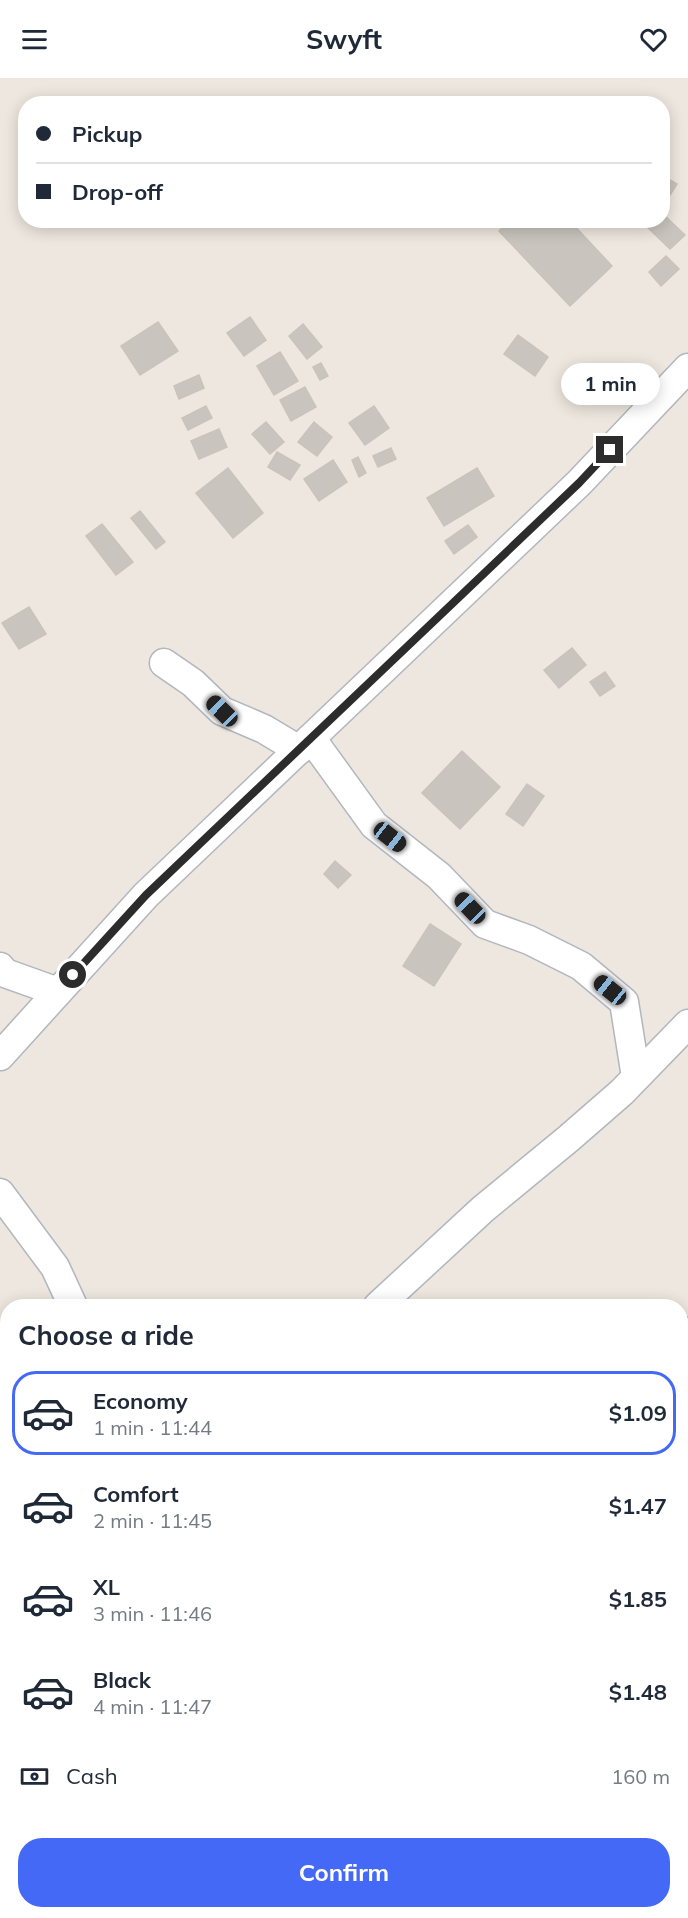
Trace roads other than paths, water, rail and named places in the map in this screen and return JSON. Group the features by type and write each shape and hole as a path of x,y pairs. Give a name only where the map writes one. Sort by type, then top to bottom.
{"street":[{"path":"0,1056 146,895 579,483 688,368"},
{"path":"164,663 193,683 222,711 305,744 374,825 439,876 485,924 529,940 581,966 624,1002 636,1077"},
{"path":"0,967 5,973 58,992"},
{"path":"386,1299 483,1209 622,1092 688,1024"},
{"path":"0,1193 55,1267 70,1299"}]}
